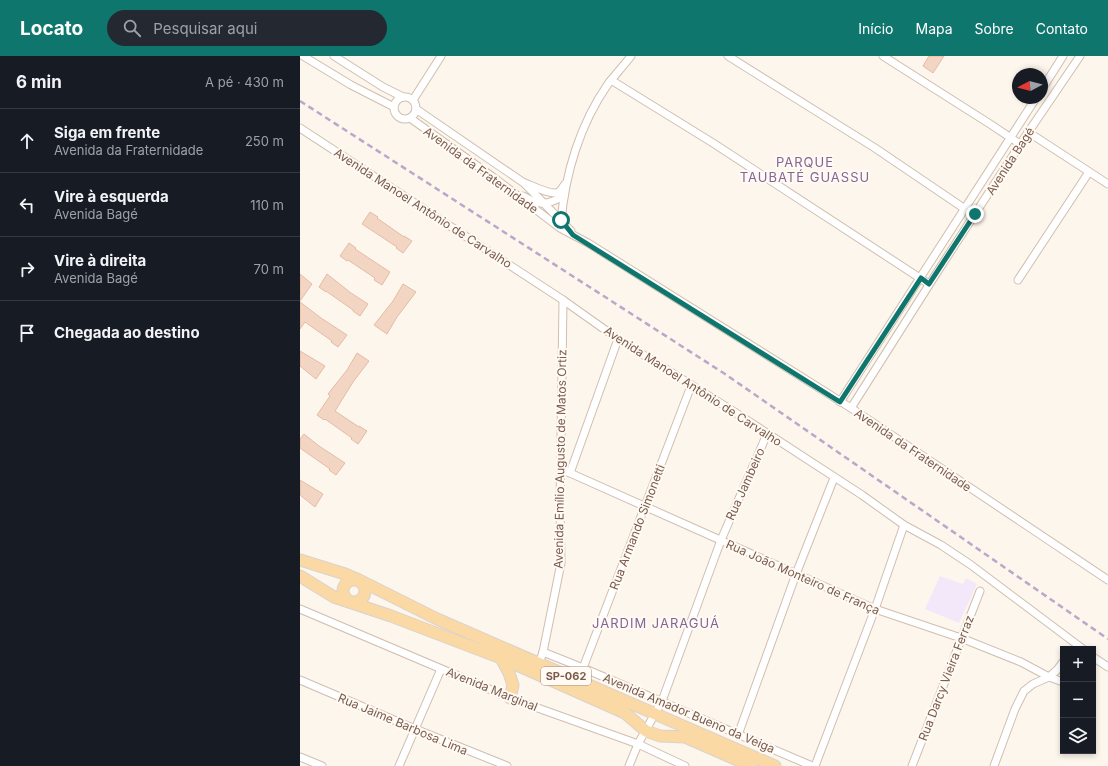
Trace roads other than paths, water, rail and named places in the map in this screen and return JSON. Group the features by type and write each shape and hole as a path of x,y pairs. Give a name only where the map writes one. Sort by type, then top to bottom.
{"main road":[{"name":"SP-062","path":"300,560 359,580 437,619 775,766"},
{"name":"SP-062","path":"300,576 334,597 391,616 501,658 624,713 646,731 660,736 685,738 751,766"},
{"path":"351,580 359,580 364,586 364,595 359,601 351,602 345,597 345,586 351,580"},
{"path":"501,658 513,685 510,698"}],"street":[{"name":"Avenida da Fraternidade","path":"303,56 351,85 394,107 399,117 406,119 410,118 561,224"},
{"path":"413,100 441,56"},
{"path":"561,224 564,196 570,170 586,122 611,80 631,56"},
{"path":"728,56 875,148 965,209"},
{"path":"883,56 1020,144"},
{"path":"1048,80 1063,56"},
{"name":"Avenida Bagé","path":"851,408 1020,144 1080,56"},
{"path":"337,57 382,87 413,100 415,102 416,109"},
{"path":"611,80 713,143 929,284"},
{"path":"394,107 397,101 403,97"},
{"name":"Avenida Bagé","path":"840,402 1032,104"},
{"name":"Avenida da Fraternidade","path":"410,118 413,116 416,109 524,183 573,235 851,408 1108,580"},
{"name":"Avenida Manoel Antônio de Carvalho","path":"300,128 563,300 618,339 767,434 904,525 941,545 971,565 1074,646"},
{"path":"1028,132 1108,184"},
{"path":"1018,280 1089,172"},
{"path":"497,180 528,198 544,204 551,203 564,196"},
{"path":"524,183 555,193 559,192 567,183"},
{"name":"Avenida Emílio Augusto de Matos Ortiz","path":"539,664 543,652 561,563 560,508 563,300"},
{"path":"570,473 618,339"},
{"name":"Rua Armando Simonetti","path":"583,668 691,386"},
{"name":"Rua Jambeiro","path":"629,766 638,744 662,701 721,540 767,434"},
{"name":"Rua João Monteiro de França","path":"561,469 875,609 961,638 1021,662 1049,677 1060,681"},
{"path":"738,735 796,574 834,478"},
{"path":"813,766 875,609 904,525"},
{"name":"Rua Darcy Vieira Ferraz","path":"912,766 980,591"},
{"name":"Avenida Marginal","path":"300,609 510,698 638,744 685,766"},
{"name":"Avenida Amador Bueno da Veiga","path":"543,652 813,766"},
{"path":"1096,658 1108,667"},
{"path":"994,766 1018,701 1024,691 1032,684 1049,677 1060,666"},
{"path":"398,766 442,669"},
{"name":"Rua Jaime Barbosa Lima","path":"300,680 507,766"},
{"path":"300,757 322,766"}],"railway":[{"path":"300,101 725,374 1108,639"}],"district":[{"name":"PARQUE TAUBATÉ GUASSU","path":"805,170"},
{"name":"JARDIM JARAGUÁ","path":"656,623"}]}
